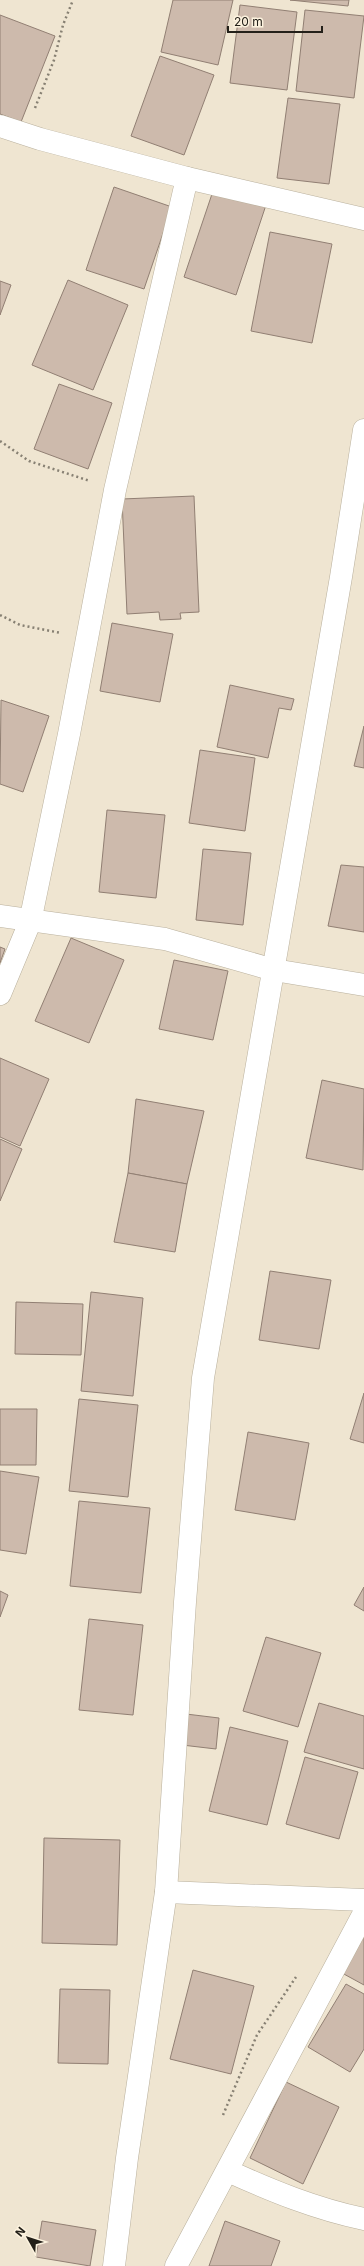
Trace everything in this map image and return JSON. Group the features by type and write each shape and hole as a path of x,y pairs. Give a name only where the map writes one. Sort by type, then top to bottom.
{"street":[{"path":"0,126 40,139 187,178 364,219"},
{"path":"0,994 30,922 87,639 115,490 187,178"},
{"path":"114,2266 127,2158 166,1892 185,1602 203,1378 340,585 364,430"},
{"path":"0,916 30,922 165,939 274,970 364,984"},
{"path":"166,1892 364,1900"},
{"path":"176,2266 228,2171 364,1913"},
{"path":"228,2171 297,2201 333,2212 364,2219"}],"path":[{"path":"40,139 31,117 54,60 63,25 73,0"},
{"path":"0,441 29,461 115,490"},
{"path":"0,615 20,625 87,639"}],"building":[{"path":"173,0 233,0 218,65 161,52"},
{"path":"290,0 349,0 348,6"},
{"path":"240,5 297,12 287,90 230,83"},
{"path":"305,10 364,16 354,98 296,91"},
{"path":"0,15 55,36 21,122 0,114"},
{"path":"160,56 214,75 184,155 131,136"},
{"path":"288,98 340,104 329,184 277,178"},
{"path":"114,187 172,207 144,289 86,270"},
{"path":"214,188 266,205 236,295 184,277"},
{"path":"270,232 332,244 312,343 251,331"},
{"path":"68,280 128,305 93,390 32,365"},
{"path":"0,281 11,285 0,315"},
{"path":"59,384 112,403 88,469 34,449"},
{"path":"194,496 199,612 180,613 181,619 160,620 159,612 127,614 122,499"},
{"path":"112,623 173,634 160,702 100,691"},
{"path":"230,685 294,699 291,710 279,708 268,758 217,747"},
{"path":"1,700 49,716 23,792 0,784"},
{"path":"364,726 364,768 354,766"},
{"path":"200,750 255,758 245,831 189,823"},
{"path":"107,810 165,815 156,898 99,892"},
{"path":"203,849 251,853 243,925 196,920"},
{"path":"341,865 364,867 364,932 328,926"},
{"path":"71,938 124,960 89,1043 35,1021"},
{"path":"0,947 5,949 0,963"},
{"path":"174,960 228,971 213,1040 159,1029"},
{"path":"0,1058 49,1079 20,1146 0,1137"},
{"path":"322,1080 364,1089 363,1170 306,1158"},
{"path":"136,1099 204,1111 187,1184 128,1173"},
{"path":"0,1139 22,1149 0,1201"},
{"path":"128,1173 187,1184 175,1252 114,1242"},
{"path":"270,1271 331,1280 319,1349 259,1340"},
{"path":"91,1292 143,1298 133,1396 81,1391"},
{"path":"16,1302 83,1304 81,1355 15,1354"},
{"path":"364,1393 364,1443 350,1439"},
{"path":"79,1399 138,1405 128,1497 69,1491"},
{"path":"0,1409 37,1409 36,1465 0,1465"},
{"path":"248,1432 309,1443 295,1520 235,1510"},
{"path":"0,1471 39,1477 26,1554 0,1550"},
{"path":"79,1501 150,1508 141,1593 70,1586"},
{"path":"364,1587 364,1611 354,1605"},
{"path":"0,1591 8,1595 0,1617"},
{"path":"89,1619 143,1625 133,1715 79,1710"},
{"path":"266,1637 321,1653 298,1727 243,1711"},
{"path":"319,1703 364,1716 364,1769 304,1752"},
{"path":"186,1714 219,1718 216,1749 182,1745"},
{"path":"230,1727 288,1741 267,1825 209,1811"},
{"path":"305,1757 358,1772 339,1839 286,1824"},
{"path":"44,1838 120,1840 117,1945 42,1943"},
{"path":"364,1934 364,1985 342,1973"},
{"path":"193,1970 254,1986 231,2074 170,2059"},
{"path":"346,1984 364,1994 364,2049 350,2072 308,2047"},
{"path":"60,1989 110,1990 108,2064 58,2063"},
{"path":"286,2082 339,2107 303,2184 250,2158"},
{"path":"42,2221 96,2230 90,2266 36,2257"},
{"path":"225,2221 280,2241 271,2266 209,2266"}]}
